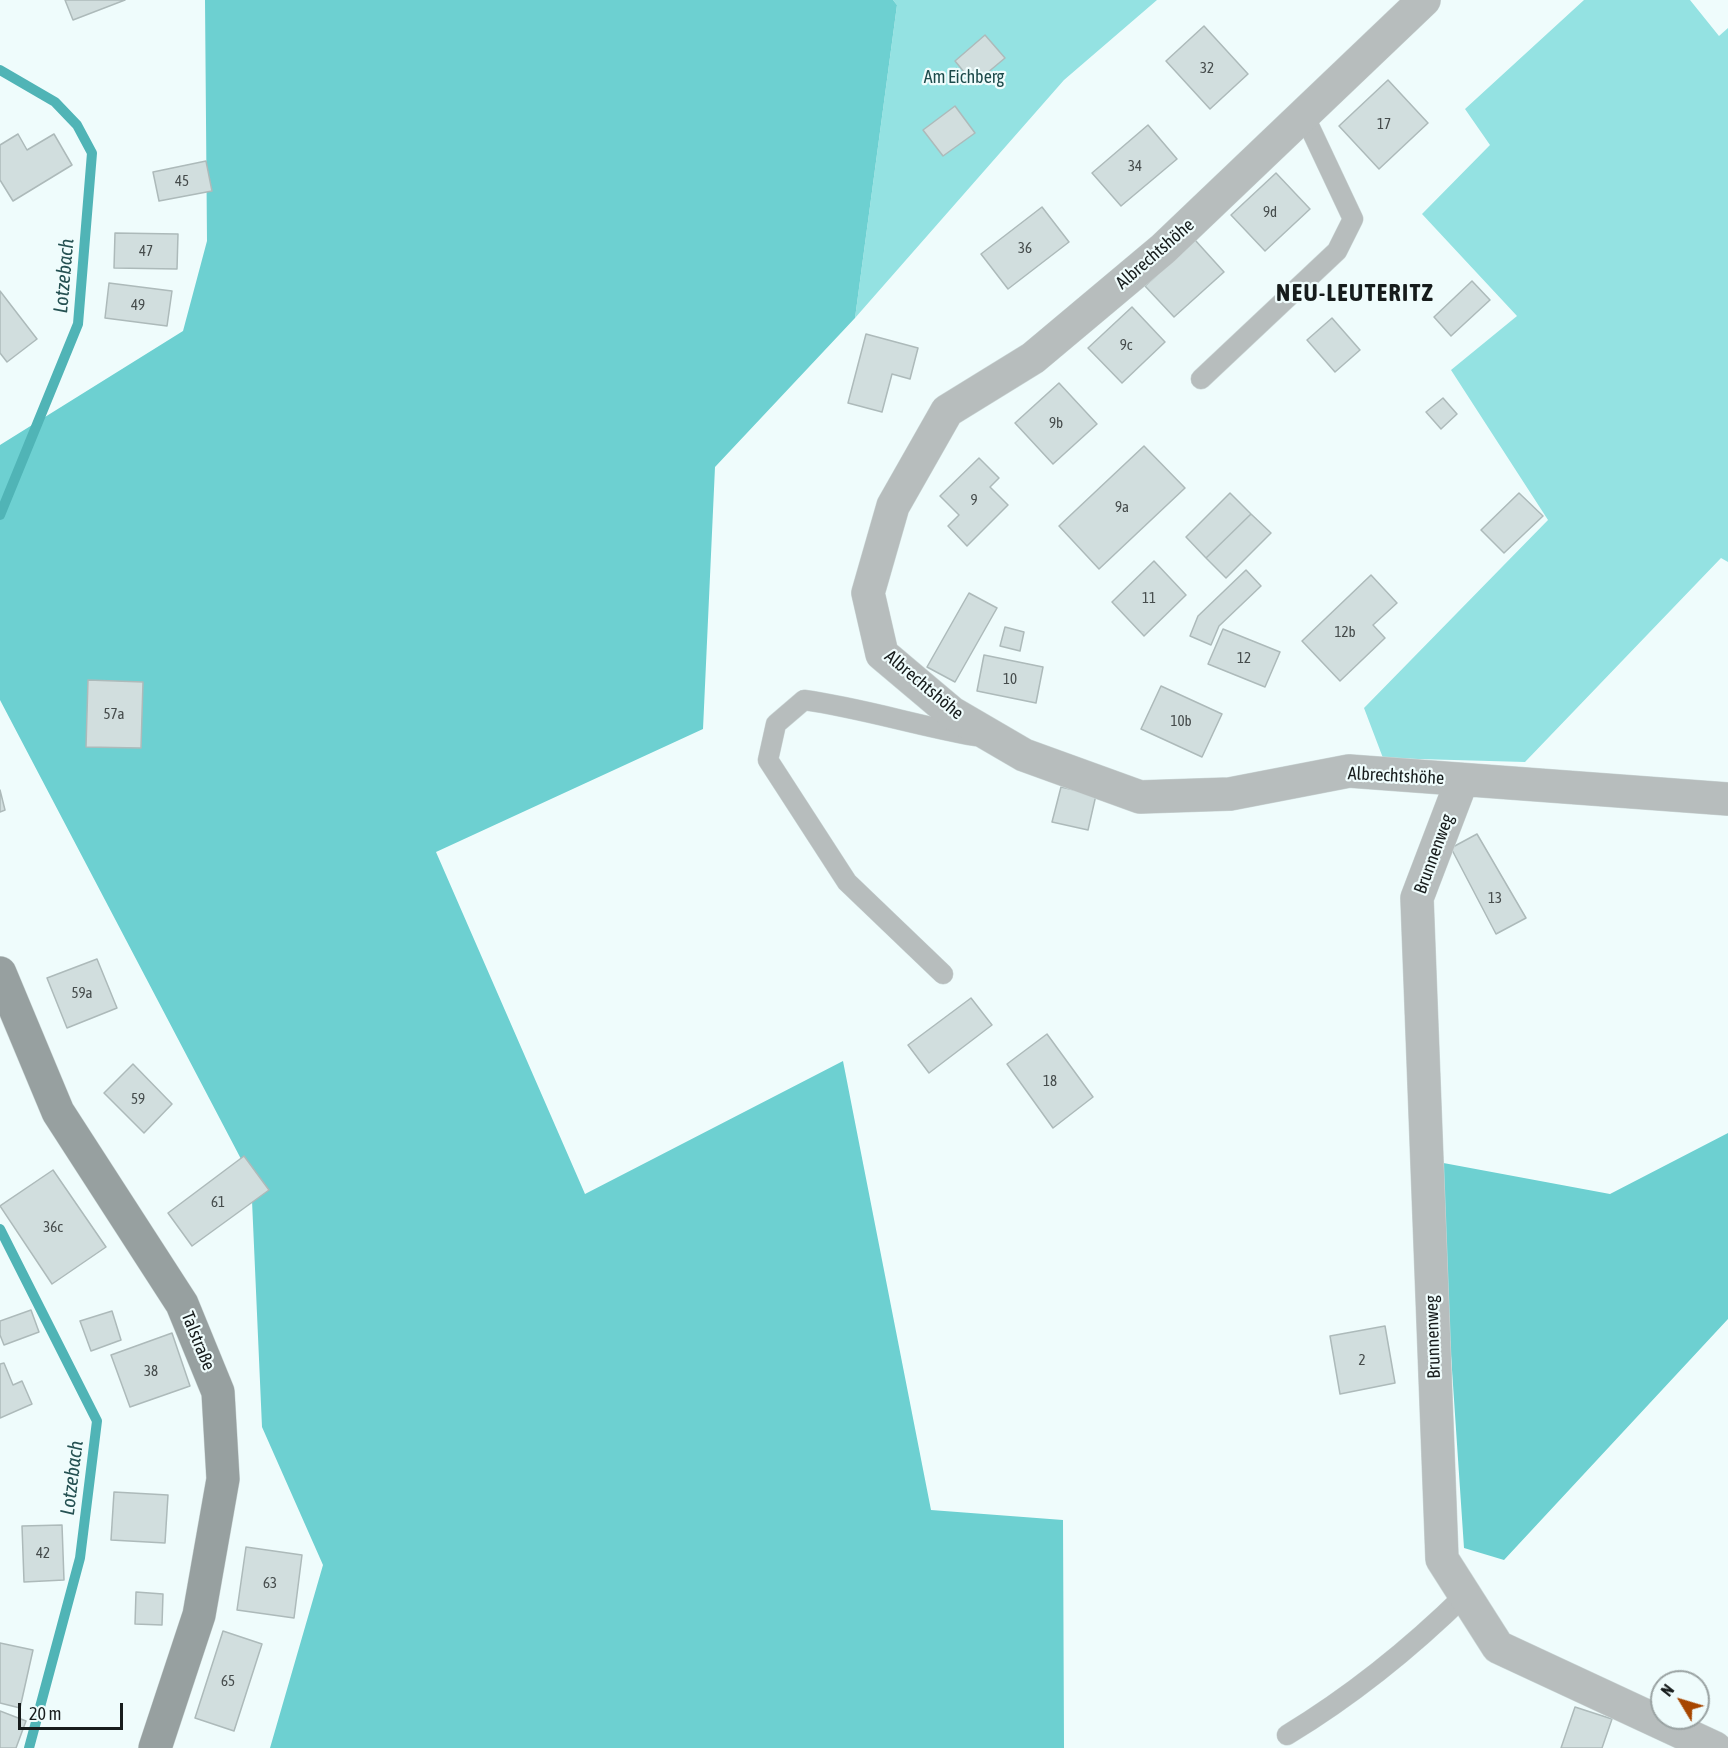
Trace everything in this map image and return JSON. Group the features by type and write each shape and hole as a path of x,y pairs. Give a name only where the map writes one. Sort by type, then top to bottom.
{"street":[{"name":"Albrechtshöhe","path":"1424,0 1163,249 1033,358 947,411 893,506 868,593 882,654 952,713 1024,755 1140,797 1230,794 1349,771 1728,799"},
{"name":"Brunnenweg","path":"1462,780 1417,898 1442,1559 1498,1647 1714,1748"},
{"name":"Talstraße","path":"0,973 58,1112 182,1304 218,1392 223,1479 200,1615 155,1748"}],"lane":[{"path":"1201,379 1337,251 1353,219 1304,115"},
{"path":"943,974 847,882 768,760 776,724 804,700 838,705 915,725 999,740"},
{"path":"1287,1735 1336,1705 1380,1672 1425,1635 1465,1595"}],"green space":[{"name":"Am Eichberg","path":"893,0 1157,0 1064,80 855,318 897,5"},
{"path":"1584,0 1690,0 1719,36 1728,28 1728,562 1721,558 1525,762 1383,758 1364,708 1548,520 1451,370 1517,316 1422,214 1490,145 1465,109"}],"shaded area":[{"path":"205,0 893,0 897,5 855,318 715,467 703,729 436,852 585,1194 843,1061 931,1510 1063,1520 1064,1748 270,1748 323,1565 262,1427 251,1178 0,700 0,445 183,331 207,241"},
{"path":"1728,1133 1728,1319 1504,1560 1464,1548 1438,1162 1610,1194"}],"building":[{"path":"65,0 125,0 73,20"},
{"path":"1204,26 1248,74 1210,109 1166,61"},
{"path":"985,35 1005,58 974,84 955,61"},
{"path":"1388,80 1428,123 1379,169 1339,126"},
{"path":"955,106 975,133 943,156 923,130"},
{"path":"1148,125 1177,159 1121,206 1092,173"},
{"path":"18,134 27,150 54,134 72,165 13,201 0,180 0,145"},
{"path":"206,161 212,191 159,201 153,172"},
{"path":"1276,173 1310,209 1265,251 1231,215"},
{"path":"1042,207 1069,242 1008,289 981,254"},
{"path":"115,233 178,234 177,269 114,268"},
{"path":"1195,240 1224,272 1174,317 1145,286"},
{"path":"1472,281 1490,300 1451,336 1434,317"},
{"path":"109,283 172,291 167,326 105,318"},
{"path":"0,291 37,339 7,362 0,353"},
{"path":"1132,307 1165,342 1122,383 1088,348"},
{"path":"1332,318 1360,350 1335,372 1307,340"},
{"path":"866,334 918,348 910,379 892,374 882,412 848,403"},
{"path":"1059,383 1097,424 1053,464 1015,423"},
{"path":"1443,398 1457,414 1441,429 1426,412"},
{"path":"1144,446 1185,488 1099,569 1059,526"},
{"path":"979,458 999,478 990,487 1008,505 967,546 948,526 959,515 940,496"},
{"path":"1230,493 1251,514 1206,558 1186,537"},
{"path":"1519,493 1543,516 1504,553 1481,530"},
{"path":"1251,514 1271,533 1226,578 1206,558"},
{"path":"1154,561 1186,595 1144,636 1112,602"},
{"path":"1246,570 1261,586 1219,626 1211,645 1190,636 1198,616"},
{"path":"1371,575 1397,603 1373,625 1385,638 1340,681 1302,641"},
{"path":"969,593 997,608 955,682 927,667"},
{"path":"1005,627 1024,632 1020,651 1000,646"},
{"path":"1223,629 1280,652 1265,687 1208,664"},
{"path":"984,655 1043,667 1036,703 977,691"},
{"path":"88,680 143,682 141,748 86,747"},
{"path":"1161,686 1222,714 1202,757 1141,729"},
{"path":"1061,787 1096,795 1088,830 1052,822"},
{"path":"0,790 5,810 0,812"},
{"path":"1477,834 1526,918 1496,934 1451,848"},
{"path":"97,959 117,1008 67,1028 47,978"},
{"path":"971,998 992,1025 929,1073 908,1045"},
{"path":"1047,1034 1093,1097 1053,1128 1007,1064"},
{"path":"133,1064 172,1104 144,1133 104,1093"},
{"path":"244,1156 269,1190 192,1246 168,1213"},
{"path":"53,1170 106,1247 52,1284 0,1206"},
{"path":"31,1310 39,1332 4,1345 0,1335 0,1321"},
{"path":"112,1311 121,1340 91,1351 80,1321"},
{"path":"1385,1326 1395,1383 1340,1394 1330,1336"},
{"path":"172,1333 190,1386 130,1407 111,1355"},
{"path":"4,1363 13,1385 22,1381 32,1404 0,1418 0,1364"},
{"path":"114,1492 168,1495 165,1543 111,1540"},
{"path":"62,1525 64,1580 24,1582 22,1526"},
{"path":"246,1547 302,1555 294,1618 237,1610"},
{"path":"136,1592 163,1594 162,1625 135,1624"},
{"path":"223,1631 262,1644 234,1731 195,1718"},
{"path":"0,1643 33,1650 20,1708 0,1703"},
{"path":"1575,1707 1612,1719 1602,1748 1561,1748"},
{"path":"0,1711 26,1721 16,1748 0,1748"}],"waterway":[{"name":"Lotzebach","path":"0,70 55,102 77,125 92,153 78,324 0,515"},
{"name":"Lotzebach","path":"0,1229 97,1421 80,1558 29,1748"}],"district":[{"name":"NEU-LEUTERITZ","path":"1355,293"}]}
